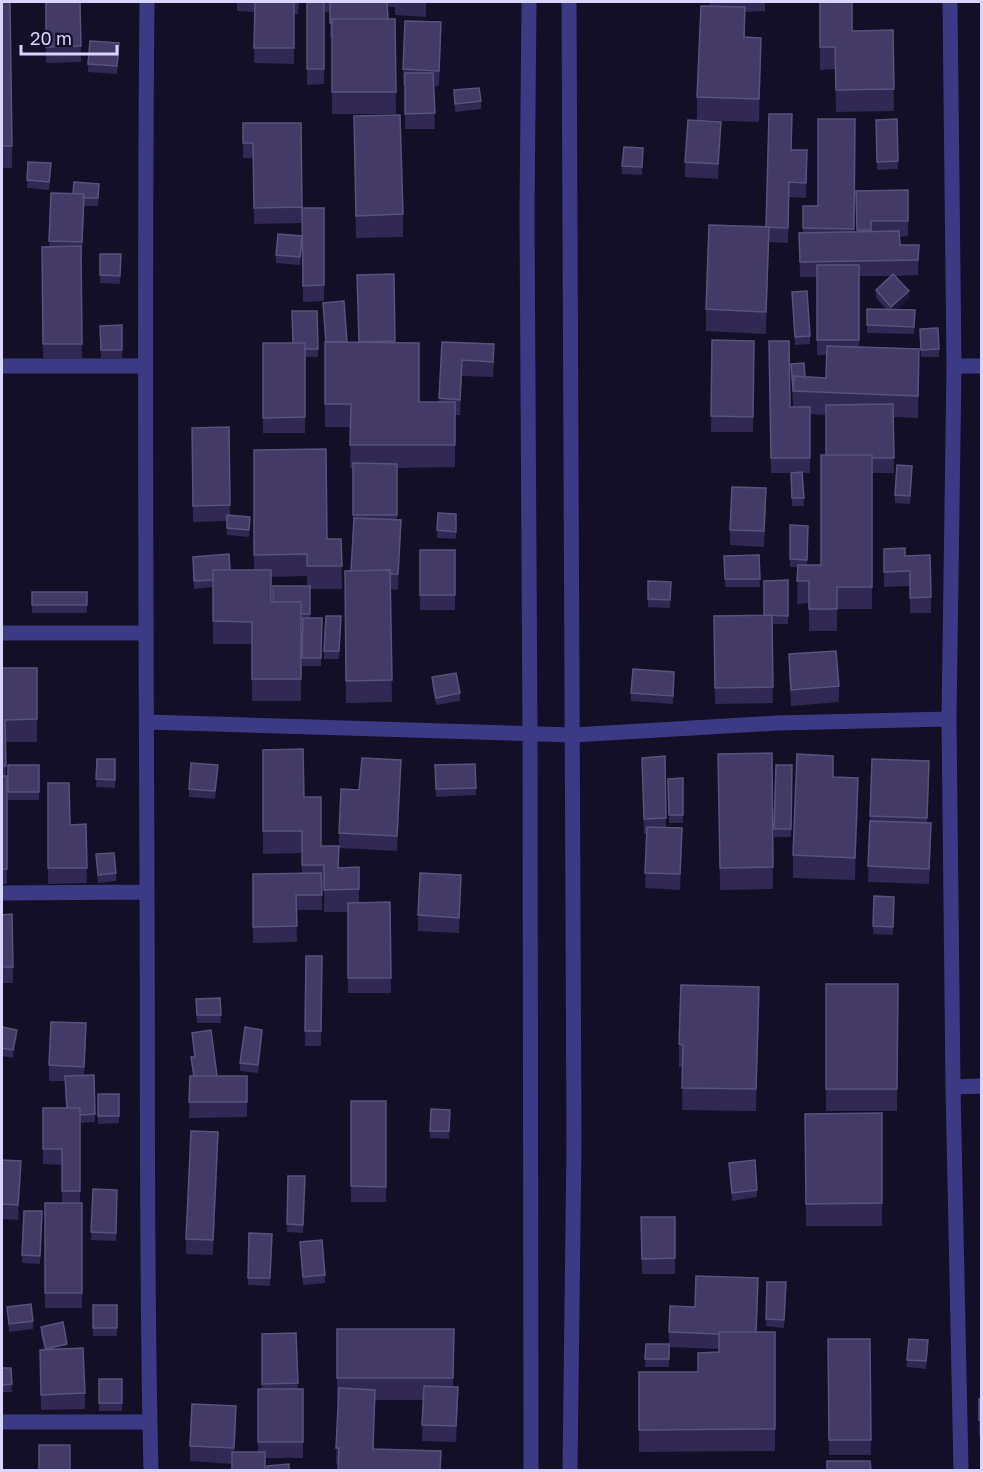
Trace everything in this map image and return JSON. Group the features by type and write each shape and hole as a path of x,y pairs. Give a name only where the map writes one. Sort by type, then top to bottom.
{"street":[{"path":"147,2 144,366 147,722 146,1160 151,1470"},
{"path":"529,2 527,225 531,734 531,1470"},
{"path":"569,2 568,225 574,1143 570,1470"},
{"path":"950,2 954,366 949,719 953,1087 961,1470"},
{"path":"2,366 144,366"},
{"path":"954,366 981,366"},
{"path":"2,633 146,633"},
{"path":"147,722 573,735 778,723 949,719"},
{"path":"2,893 147,892"},
{"path":"953,1087 981,1086"},
{"path":"2,1422 150,1422"}],"building":[{"path":"2,2 10,2 12,146 2,146"},
{"path":"46,2 80,2 81,46 46,47"},
{"path":"255,2 294,2 294,48 254,48"},
{"path":"307,2 324,2 324,69 307,69"},
{"path":"330,2 387,2 388,19 332,19 330,23"},
{"path":"820,2 852,2 852,31 893,30 894,89 836,90 835,47 820,47"},
{"path":"701,6 745,7 744,37 761,38 759,99 697,97"},
{"path":"332,19 395,19 396,92 332,92"},
{"path":"405,21 441,22 439,71 403,69"},
{"path":"90,41 119,43 117,66 88,64"},
{"path":"405,73 433,73 435,113 405,114"},
{"path":"479,88 481,101 455,104 454,90"},
{"path":"769,114 792,114 791,150 807,150 806,183 789,182 788,228 766,227"},
{"path":"400,115 403,214 356,216 354,116"},
{"path":"818,119 855,119 854,229 803,228 803,206 818,206"},
{"path":"897,119 898,161 877,162 876,120"},
{"path":"688,120 721,122 718,164 685,162"},
{"path":"243,123 301,123 302,207 254,208 253,143 243,143"},
{"path":"624,147 643,148 642,167 622,166"},
{"path":"28,162 51,163 49,182 27,180"},
{"path":"74,182 99,184 98,198 83,198 84,194 73,194"},
{"path":"908,190 908,221 871,221 871,230 857,230 856,191"},
{"path":"51,193 84,194 82,242 49,241"},
{"path":"302,208 324,208 324,285 303,286"},
{"path":"709,225 769,227 766,312 706,309"},
{"path":"899,231 900,245 919,245 918,260 800,262 799,233"},
{"path":"278,234 302,236 300,257 276,255"},
{"path":"81,246 82,344 43,344 42,247"},
{"path":"100,254 121,254 120,276 100,275"},
{"path":"817,265 859,265 859,340 817,340"},
{"path":"394,274 395,341 359,342 357,275"},
{"path":"893,274 909,291 891,307 876,290"},
{"path":"807,291 810,336 795,337 792,292"},
{"path":"344,301 347,342 326,342 323,303"},
{"path":"867,309 915,310 914,327 867,325"},
{"path":"292,311 317,311 318,349 305,349 305,343 293,343"},
{"path":"122,325 122,350 101,350 100,326"},
{"path":"938,328 939,349 921,350 920,329"},
{"path":"712,340 754,341 753,417 711,416"},
{"path":"769,341 789,341 790,407 810,407 810,458 771,458"},
{"path":"325,342 419,343 419,402 455,402 455,445 350,445 351,404 325,404"},
{"path":"442,342 494,344 493,362 462,360 460,400 439,398"},
{"path":"263,343 305,343 305,417 263,418"},
{"path":"827,346 919,349 918,396 793,391 794,376 826,378"},
{"path":"804,363 805,377 794,376 793,388 791,364"},
{"path":"893,404 894,458 872,458 872,455 826,455 826,405"},
{"path":"229,427 230,505 193,506 192,428"},
{"path":"326,449 327,539 341,539 342,566 307,566 307,554 254,555 254,450"},
{"path":"821,455 872,455 872,587 837,587 837,609 809,609 809,581 797,581 798,565 821,565"},
{"path":"353,463 397,464 397,515 353,515"},
{"path":"897,465 912,466 910,496 895,495"},
{"path":"802,472 804,498 792,498 791,473"},
{"path":"732,487 766,488 764,531 730,530"},
{"path":"438,513 456,514 456,532 437,530"},
{"path":"227,515 250,517 249,530 227,528"},
{"path":"354,518 401,520 398,574 390,574 390,570 351,571"},
{"path":"790,525 808,526 807,560 790,559"},
{"path":"905,548 905,556 930,555 931,597 910,598 910,571 884,572 884,549"},
{"path":"420,550 455,550 455,595 420,595"},
{"path":"229,554 230,570 213,570 213,580 194,581 193,557"},
{"path":"759,555 760,579 725,579 724,556"},
{"path":"213,570 271,570 271,602 301,602 301,679 252,679 252,622 213,621"},
{"path":"390,570 392,680 346,681 345,571"},
{"path":"788,580 788,616 764,615 764,581"},
{"path":"648,581 671,582 670,600 648,599"},
{"path":"273,586 310,586 310,614 301,614 301,602 273,602"},
{"path":"32,592 87,592 87,605 32,605"},
{"path":"772,615 773,687 715,688 714,616"},
{"path":"326,616 341,616 339,651 324,651"},
{"path":"303,618 322,618 321,658 302,658"},
{"path":"836,651 839,686 791,690 789,654"},
{"path":"2,668 37,668 37,719 5,720 6,766 2,766"},
{"path":"633,669 674,672 673,696 631,693"},
{"path":"456,673 460,693 436,698 432,677"},
{"path":"303,749 304,797 321,797 321,846 339,846 338,868 359,867 359,889 324,890 324,865 302,865 302,831 263,831 263,750"},
{"path":"772,753 773,867 720,868 718,754"},
{"path":"797,754 833,756 833,777 858,778 855,858 793,855"},
{"path":"665,756 666,818 644,819 642,758"},
{"path":"362,758 401,760 397,836 339,833 341,789 359,790"},
{"path":"97,759 115,759 115,780 96,779"},
{"path":"872,759 929,761 927,818 870,816"},
{"path":"191,763 218,765 215,791 189,789"},
{"path":"475,764 476,788 436,789 435,765"},
{"path":"8,765 39,765 39,792 8,792"},
{"path":"776,765 792,765 791,829 774,829"},
{"path":"2,776 7,776 7,869 2,869"},
{"path":"683,778 683,815 669,815 668,779"},
{"path":"48,783 69,783 70,825 86,824 87,868 48,868"},
{"path":"870,821 931,823 929,869 868,866"},
{"path":"647,827 682,828 680,874 645,873"},
{"path":"114,853 116,873 98,875 96,854"},
{"path":"321,873 322,895 296,895 297,926 253,927 253,874"},
{"path":"420,873 461,875 459,918 418,915"},
{"path":"874,896 894,897 893,927 873,926"},
{"path":"390,902 391,978 348,978 348,903"},
{"path":"12,914 13,967 2,967 2,915"},
{"path":"306,956 322,956 321,1031 305,1031"},
{"path":"826,984 898,984 897,1089 826,1089"},
{"path":"681,985 759,987 756,1089 682,1088 683,1045 679,1044"},
{"path":"220,998 221,1015 197,1015 196,999"},
{"path":"51,1022 86,1023 84,1067 49,1065"},
{"path":"2,1027 17,1030 13,1050 2,1048"},
{"path":"245,1027 262,1030 258,1065 240,1063"},
{"path":"211,1030 217,1076 194,1076 191,1057 195,1057 192,1033"},
{"path":"94,1075 95,1114 80,1115 80,1108 67,1108 65,1076"},
{"path":"190,1076 247,1076 247,1102 189,1102"},
{"path":"98,1094 119,1094 119,1116 98,1116"},
{"path":"351,1101 386,1101 386,1187 351,1186"},
{"path":"43,1108 80,1108 80,1191 62,1191 62,1149 43,1149"},
{"path":"431,1109 450,1110 449,1131 430,1131"},
{"path":"882,1113 882,1203 806,1204 805,1114"},
{"path":"191,1131 218,1132 213,1240 186,1239"},
{"path":"2,1160 21,1161 18,1205 2,1204"},
{"path":"755,1160 757,1190 732,1193 729,1163"},
{"path":"288,1176 305,1176 303,1225 287,1224"},
{"path":"93,1189 117,1190 116,1233 91,1232"},
{"path":"45,1203 82,1203 82,1293 45,1293"},
{"path":"24,1211 42,1211 40,1256 22,1255"},
{"path":"641,1217 675,1217 675,1258 642,1259"},
{"path":"249,1233 272,1234 270,1278 248,1278"},
{"path":"322,1240 325,1275 303,1277 300,1242"},
{"path":"696,1276 758,1278 756,1332 719,1332 719,1334 669,1332 670,1306 695,1307"},
{"path":"767,1282 786,1282 784,1320 766,1319"},
{"path":"31,1304 33,1321 9,1324 7,1307"},
{"path":"93,1305 117,1305 117,1328 93,1328"},
{"path":"63,1322 67,1344 46,1349 41,1327"},
{"path":"337,1329 454,1329 453,1378 337,1378"},
{"path":"719,1332 775,1332 775,1429 639,1430 639,1372 698,1372 698,1353 719,1352"},
{"path":"296,1333 298,1383 262,1384 262,1334"},
{"path":"828,1339 870,1339 871,1440 829,1440"},
{"path":"909,1339 928,1340 926,1361 907,1360"},
{"path":"646,1344 669,1344 669,1359 645,1359"},
{"path":"83,1348 85,1393 41,1395 40,1350"},
{"path":"2,1368 11,1368 12,1384 2,1385"},
{"path":"99,1379 122,1379 122,1403 99,1403"},
{"path":"424,1386 458,1387 456,1426 422,1425"},
{"path":"339,1388 375,1390 373,1449 441,1451 440,1470 338,1470 339,1448 336,1448"},
{"path":"258,1389 303,1389 303,1442 258,1442"},
{"path":"979,1399 981,1399 981,1420 979,1420"},
{"path":"192,1404 236,1406 234,1448 190,1446"},
{"path":"39,1445 70,1445 70,1470 39,1470"},
{"path":"232,1452 265,1452 265,1470 232,1470"},
{"path":"827,1461 870,1461 871,1470 827,1470"},
{"path":"289,1464 289,1470 267,1470 267,1466"}]}
